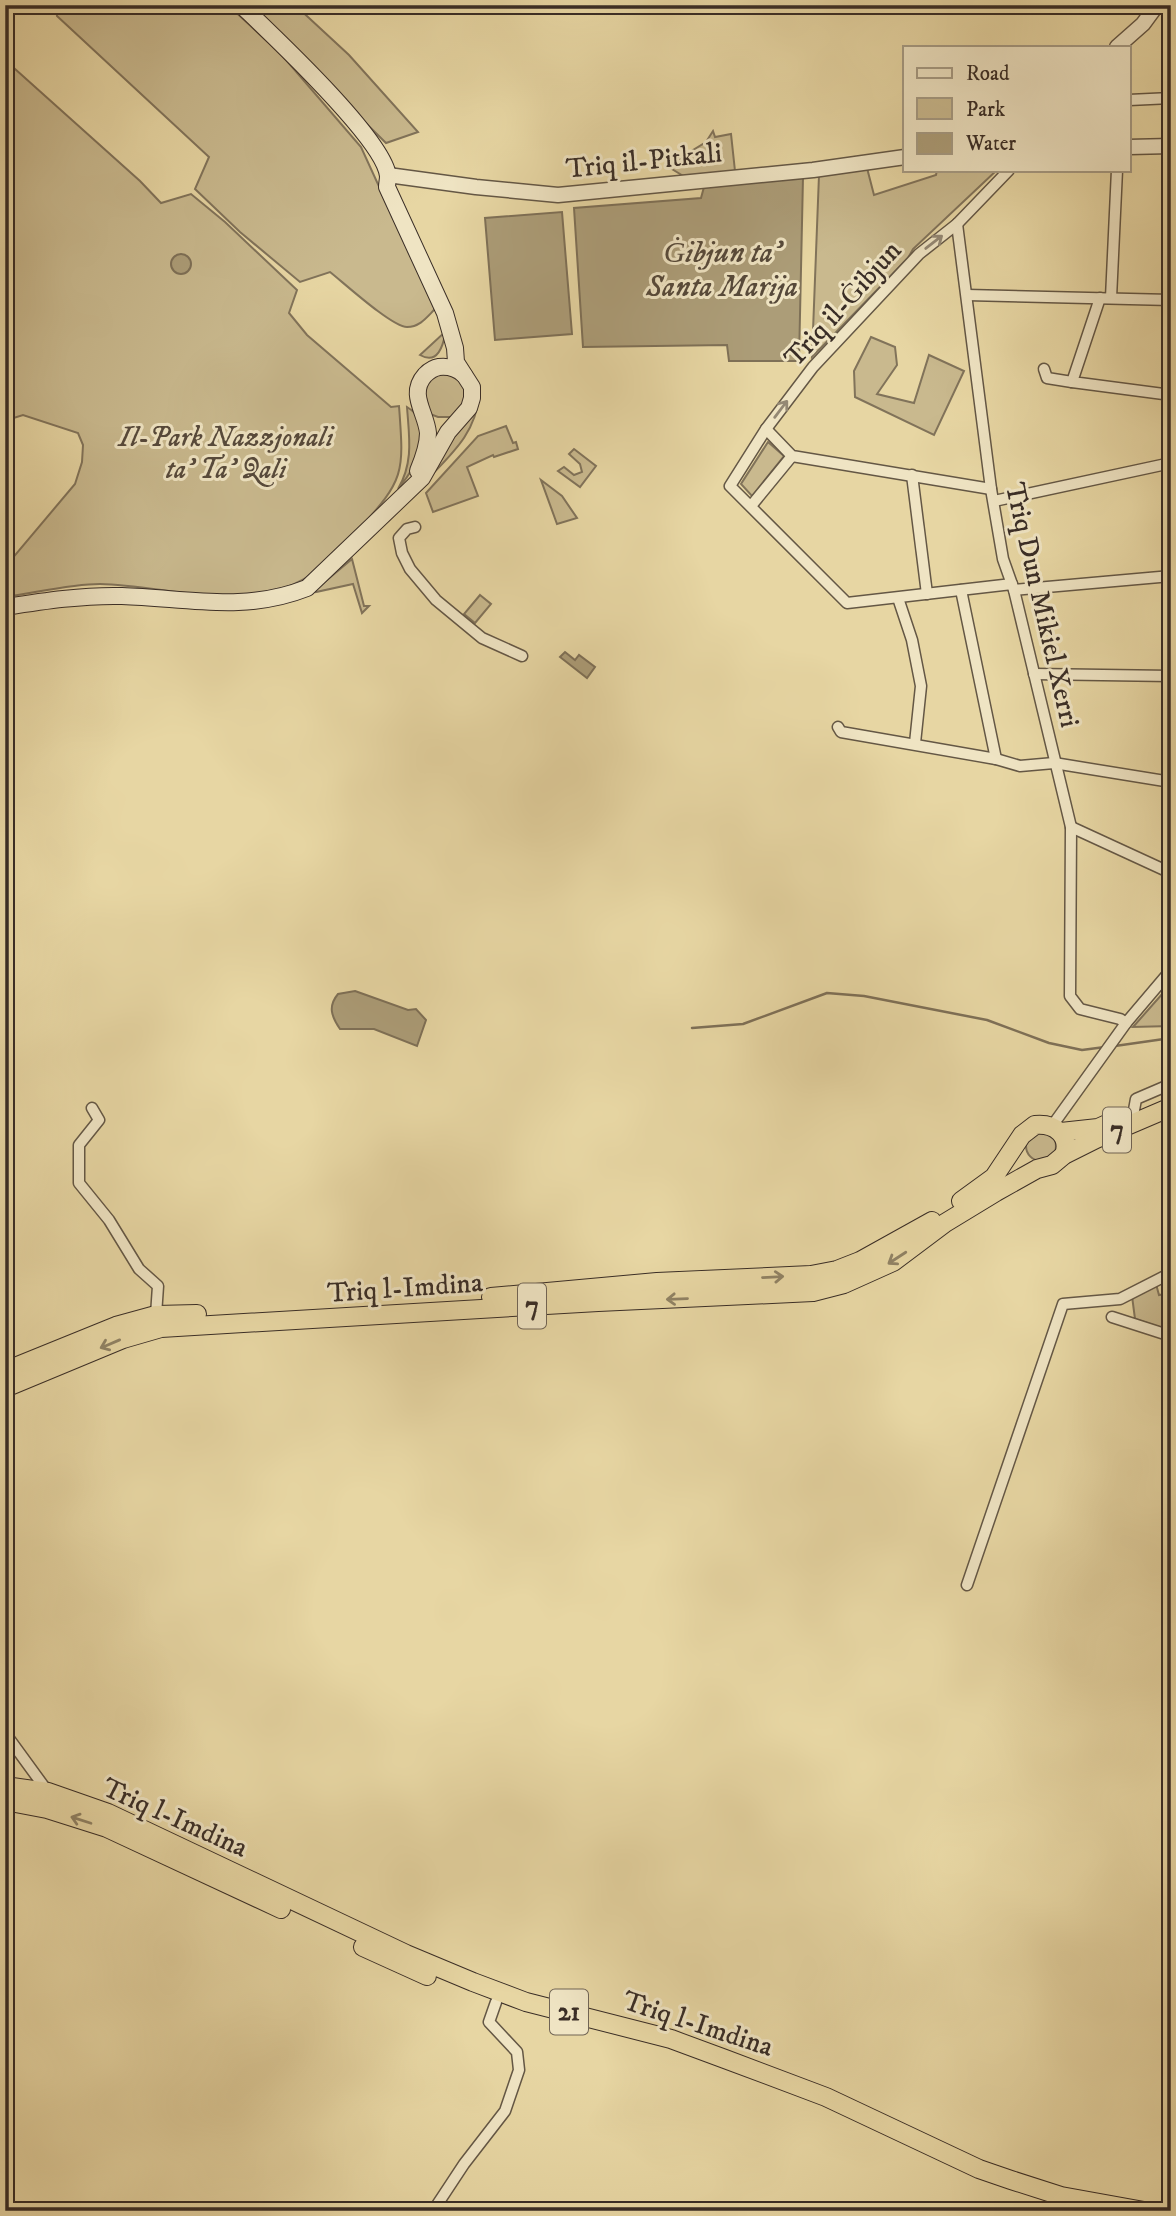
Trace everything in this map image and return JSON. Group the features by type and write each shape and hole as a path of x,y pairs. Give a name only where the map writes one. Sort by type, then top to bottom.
{"highway":[{"name":"Triq l-Imdina","path":"5,1371 116,1326 156,1315 406,1303 657,1282 811,1275 837,1270 860,1261 931,1222 994,1177 1028,1129 1035,1125 1057,1129 1098,1128 1171,1095"},
{"name":"Triq l-Imdina","path":"5,1388 123,1339 162,1328 813,1292 844,1284 893,1262 945,1223 1037,1169 1052,1165 1064,1155 1171,1107"},
{"name":"7","path":"1057,1129 1067,1148 1064,1155"},
{"path":"1019,1142 1020,1156 1037,1169"},
{"name":"Triq l-Imdina","path":"5,1786 48,1792 108,1813 406,1954 526,2002 671,2039 826,2097 979,2169 1061,2196 1144,2211"},
{"name":"Triq l-Imdina","path":"5,1801 47,1809 107,1828 403,1966 496,2002 667,2050 822,2108 976,2179 1057,2207 1077,2211"}],"main road":[{"path":"5,607 96,596 225,604 284,597 307,588 422,478 448,432 463,416 472,398 472,387 456,362 451,332 442,306 387,187 388,175 363,133 301,64 241,5"},
{"path":"439,367 449,347 451,332"},
{"path":"404,494 412,484 426,448 428,433 417,397 418,386 431,369 439,367 452,367 467,378"},
{"path":"420,407 434,420 454,421 463,416"}],"street":[{"path":"1118,46 1143,24 1157,5"},
{"path":"1130,100 1171,98"},
{"path":"1130,147 1171,146"},
{"name":"Triq il-Pitkali","path":"388,175 489,189 558,195 813,170 903,157"},
{"name":"Triq il-Ġibjun","path":"751,506 730,486 766,429 822,358 919,254 957,224 1007,172"},
{"path":"1072,382 1106,298 1117,172"},
{"name":"Triq Dun Mikiel Xerri","path":"957,224 991,489 1003,559 1013,587 1071,827 1070,996 1080,1009 1121,1019 1126,1023"},
{"path":"967,295 1171,300"},
{"path":"1044,369 1047,379 1171,395"},
{"path":"766,429 792,456 991,489"},
{"path":"792,456 751,506 847,603 961,590 1171,576"},
{"path":"994,501 1171,463"},
{"path":"912,475 927,594"},
{"path":"415,527 407,529 399,538 402,553 410,569 436,600 482,638 522,656"},
{"path":"961,590 996,759"},
{"path":"898,598 912,639 921,686 915,743"},
{"path":"1034,674 1171,676"},
{"path":"838,727 841,732 915,743 1020,766 1054,763 1171,782"},
{"path":"1071,827 1171,873"},
{"path":"1057,1129 1126,1023 1171,970"},
{"path":"1134,1110 1136,1099 1171,1084"},
{"path":"92,1108 99,1120 79,1145 79,1183 109,1220 139,1269 158,1286 156,1315"},
{"path":"967,1585 1063,1304 1120,1299 1171,1273"},
{"path":"1112,1317 1171,1336"},
{"path":"5,1733 48,1792"},
{"path":"433,2211 464,2164 505,2111 519,2070 517,2052 489,2022 496,2002"}],"green space":[{"path":"56,5 228,5 281,54 361,147 435,309 419,323 407,327 391,320 330,272 300,282 240,232 195,189 209,157 57,16"},
{"path":"246,5 295,5 349,55 418,132 386,143"},
{"name":"Il-Park Nazzjonali ta' Ta' Qali","path":"5,60 161,203 191,194 225,222 297,290 289,313 307,335 391,407 399,406 401,461 393,486 340,550 304,579 255,595 204,595 89,584 5,597 5,567 75,484 82,462 83,445 78,433 23,415 7,420 5,427"},
{"path":"713,131 715,137 731,134 735,171 685,177 667,166 706,142"},
{"path":"867,168 874,195 936,175 937,172 995,172 913,249 908,258 812,357 819,175"},
{"path":"446,331 441,348 435,356 431,358 420,355"},
{"path":"871,337 895,347 897,365 877,394 914,403 929,355 964,371 934,435 855,397 854,371"},
{"path":"449,372 465,386 466,401 452,417 438,417 430,414 423,385 433,374"},
{"path":"479,395 473,422 467,433 423,484"},
{"path":"407,407 417,415 422,425 422,447 412,470 398,489 408,459"},
{"path":"506,426 518,449 494,457 493,455 467,467 478,496 433,512 426,493 478,436"},
{"path":"768,442 784,456 752,496 741,484"},
{"path":"574,449 596,466 580,487 558,471 564,467 574,475 582,472 580,464 569,454"},
{"path":"541,480 562,496 577,518 557,524"},
{"path":"352,559 364,606 369,606 362,613 353,584 316,592 315,590"},
{"path":"480,595 491,604 475,623 464,614"},
{"path":"1171,984 1171,1026 1133,1027"},
{"path":"1041,1131 1047,1132 1055,1140 1055,1152 1047,1160 1041,1161 1035,1160 1027,1152 1026,1146 1027,1140 1035,1132"},
{"path":"1156,1284 1159,1295 1171,1293 1171,1331 1135,1319 1132,1296"}],"water":[{"name":"Ġibjun ta' Santa Marija","path":"803,177 799,361 729,361 727,345 583,347 574,208 701,198 704,187"},
{"path":"562,212 572,334 495,340 485,218"},
{"path":"181,254 188,257 191,264 188,271 181,274 174,271 171,264 174,257"},
{"path":"565,652 575,660 579,655 595,667 587,678 560,657"},
{"path":"355,991 408,1010 416,1009 426,1020 417,1046 374,1029 340,1029 334,1020 333,1003 338,994"}],"waterway":[{"path":"692,1028 743,1024 827,993 864,996 987,1020 1049,1043 1082,1050 1105,1047"},
{"path":"1115,1046 1171,1038"}]}
